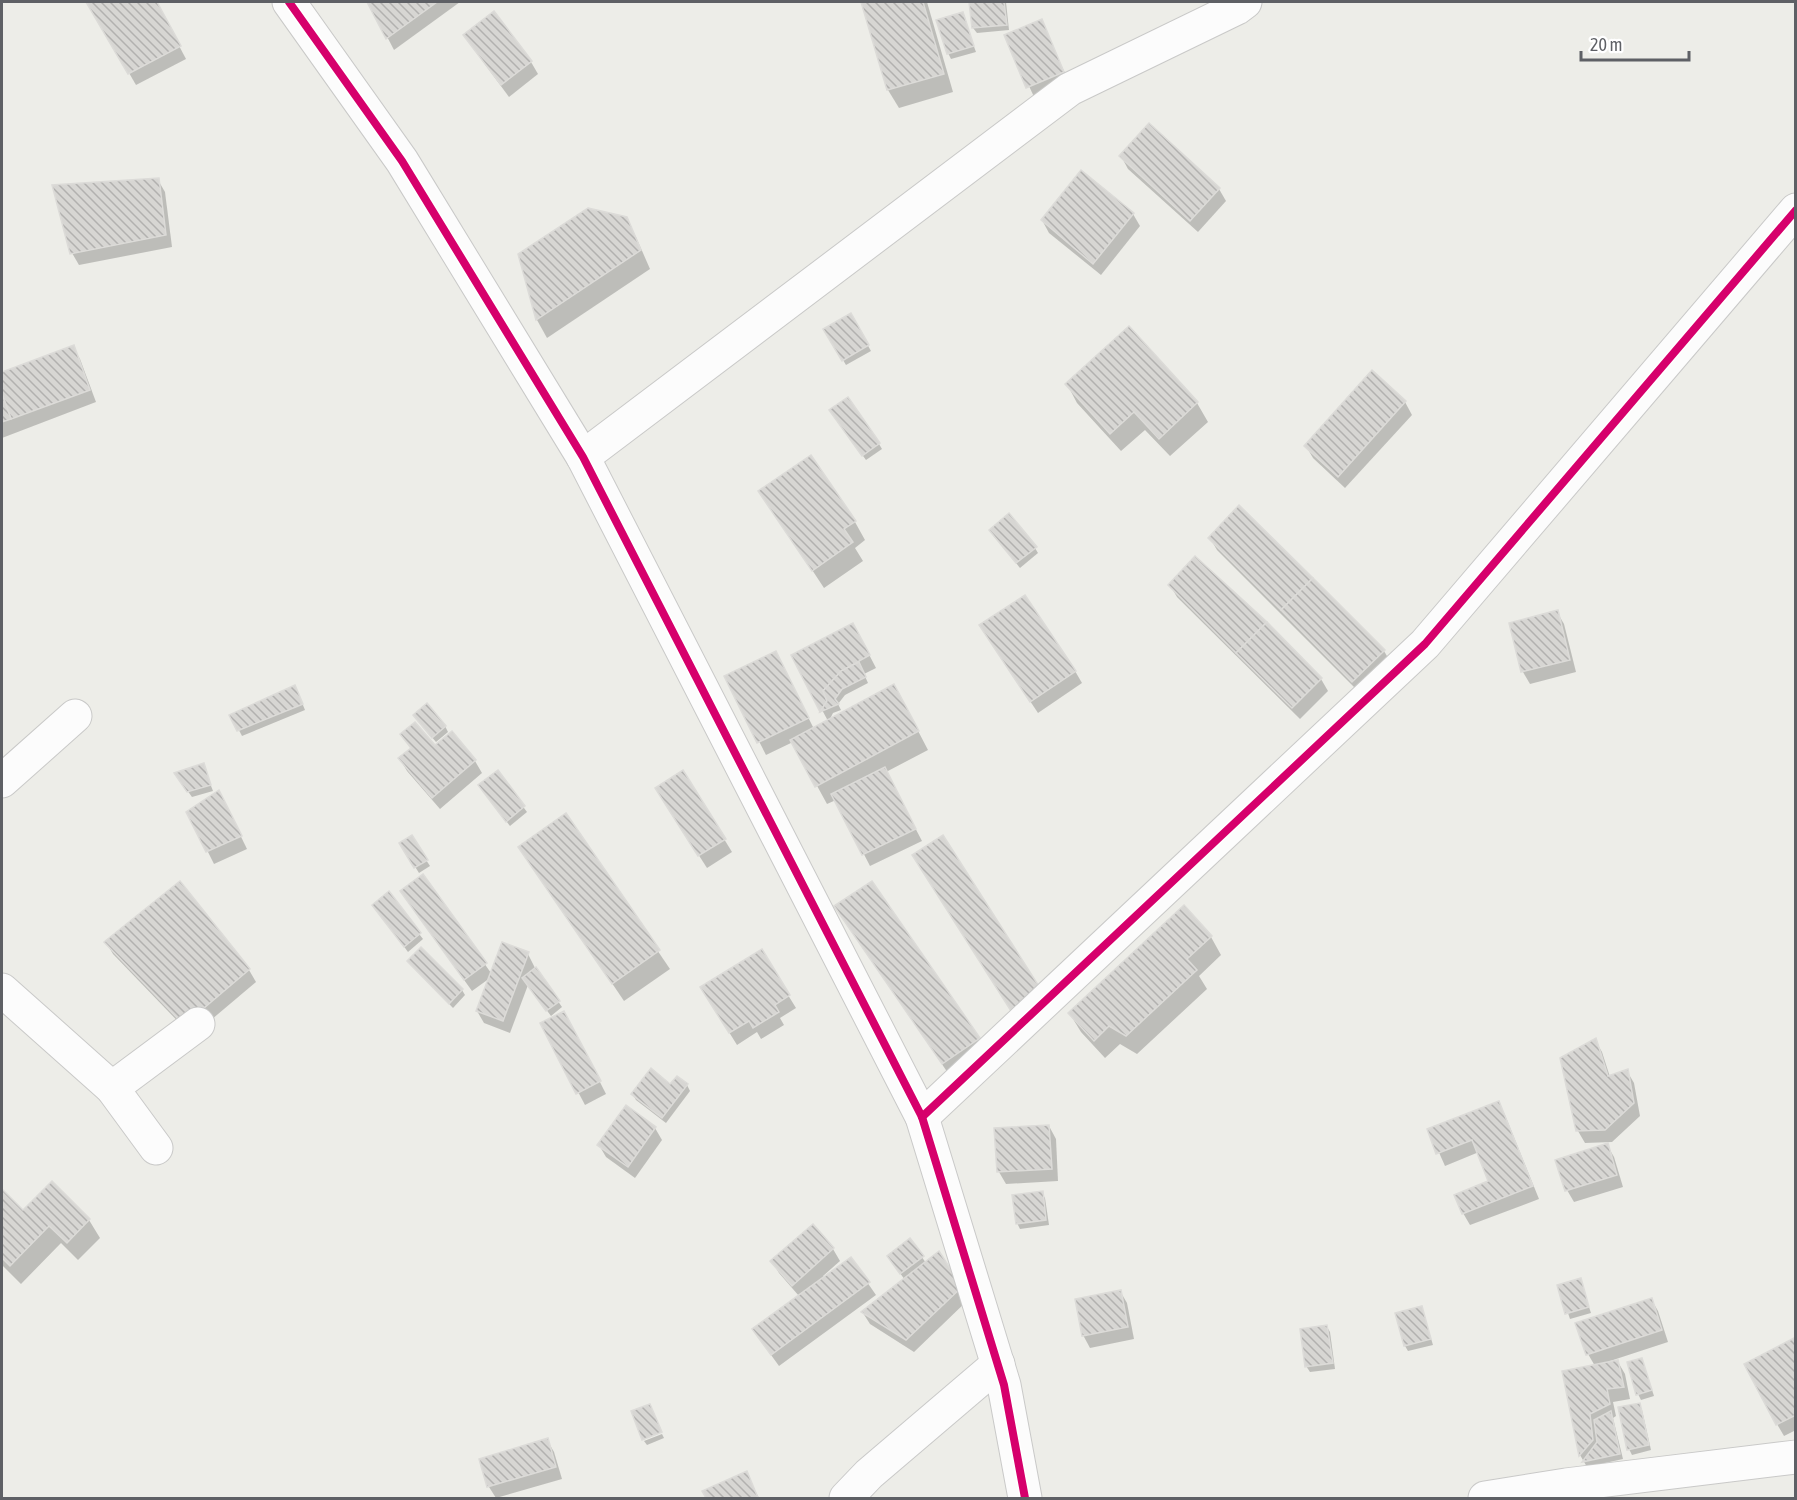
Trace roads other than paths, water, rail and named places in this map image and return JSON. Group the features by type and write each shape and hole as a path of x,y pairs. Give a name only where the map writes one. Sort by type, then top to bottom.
{"street":[{"path":"289,2 402,161 583,457 922,1117 1004,1385 1025,1498"},
{"path":"583,457 1070,89 1237,8 1245,2"},
{"path":"922,1117 1425,644 1758,251 1796,210"},
{"path":"2,780 75,716"},
{"path":"2,990 112,1088 156,1148"},
{"path":"112,1088 198,1024"},
{"path":"846,1498 869,1474 998,1364"},
{"path":"1485,1498 1566,1485 1796,1457"}]}
